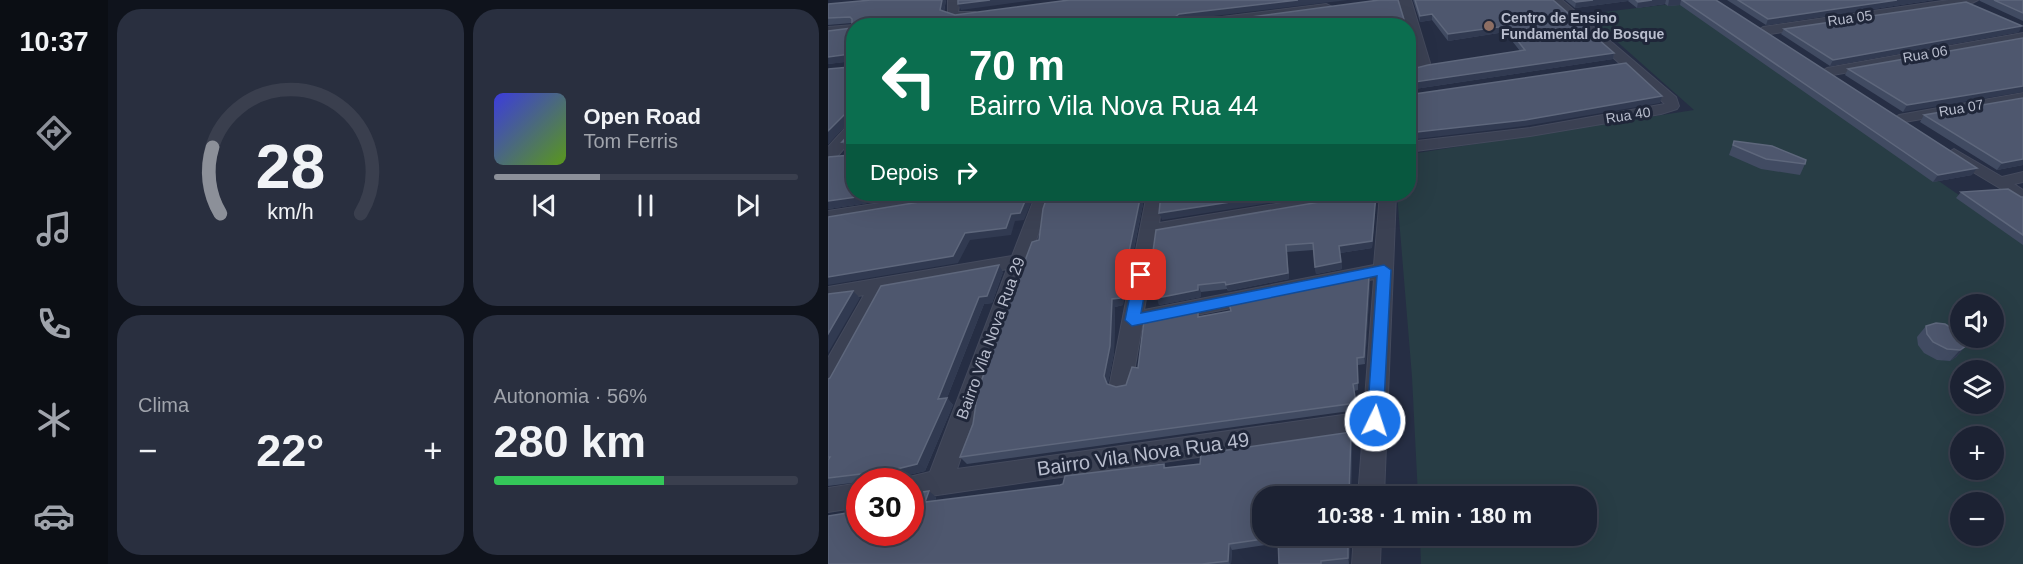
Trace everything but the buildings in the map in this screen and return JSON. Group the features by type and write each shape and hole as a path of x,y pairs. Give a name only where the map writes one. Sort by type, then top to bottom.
{"street":[{"path":"954,0 952,16 983,14"},
{"path":"1405,0 1408,18"},
{"path":"1555,0 1628,63"},
{"path":"1966,0 1984,10"},
{"name":"Rua 05","path":"1782,43 1758,28 1966,0"},
{"path":"1244,18 1338,6"},
{"path":"828,31 846,30"},
{"name":"Rua 06","path":"1845,84 1822,69 2023,37"},
{"path":"1416,43 1424,63 1416,68"},
{"path":"1606,67 1628,63"},
{"name":"Rua 40","path":"1416,146 1530,132 1661,110 1672,106 1671,100 1628,63"},
{"name":"Rua 07","path":"1919,132 1895,116 2023,97"},
{"path":"828,158 846,137"},
{"path":"1939,144 2023,197"},
{"path":"828,158 846,156"},
{"path":"1999,182 2023,177"},
{"path":"828,217 925,201"},
{"name":"Bairro Vila Nova Rua 29","path":"939,483 1041,201"},
{"path":"1121,383 1154,201"},
{"path":"1149,230 1324,201"},
{"path":"1372,486 1388,201"},
{"path":"828,294 1018,261"},
{"path":"1132,320 1384,270"},
{"path":"828,378 879,285"},
{"name":"Bairro Vila Nova Rua 49","path":"924,485 1375,421"},
{"path":"828,500 846,497"},
{"path":"1366,564 1367,546"}],"shaded area":[{"path":"1680,3 2023,239 2023,564 1421,564 1420,546 1597,546 1597,486 1417,486 1412,377 1398,201 1416,201 1417,153 1694,110 1586,14"}],"place":[{"name":"Centro de Ensino Fundamental do Bosque","path":"1489,26"}],"route":[{"path":"1141,275 1132,320 1384,270 1375,421"}]}
